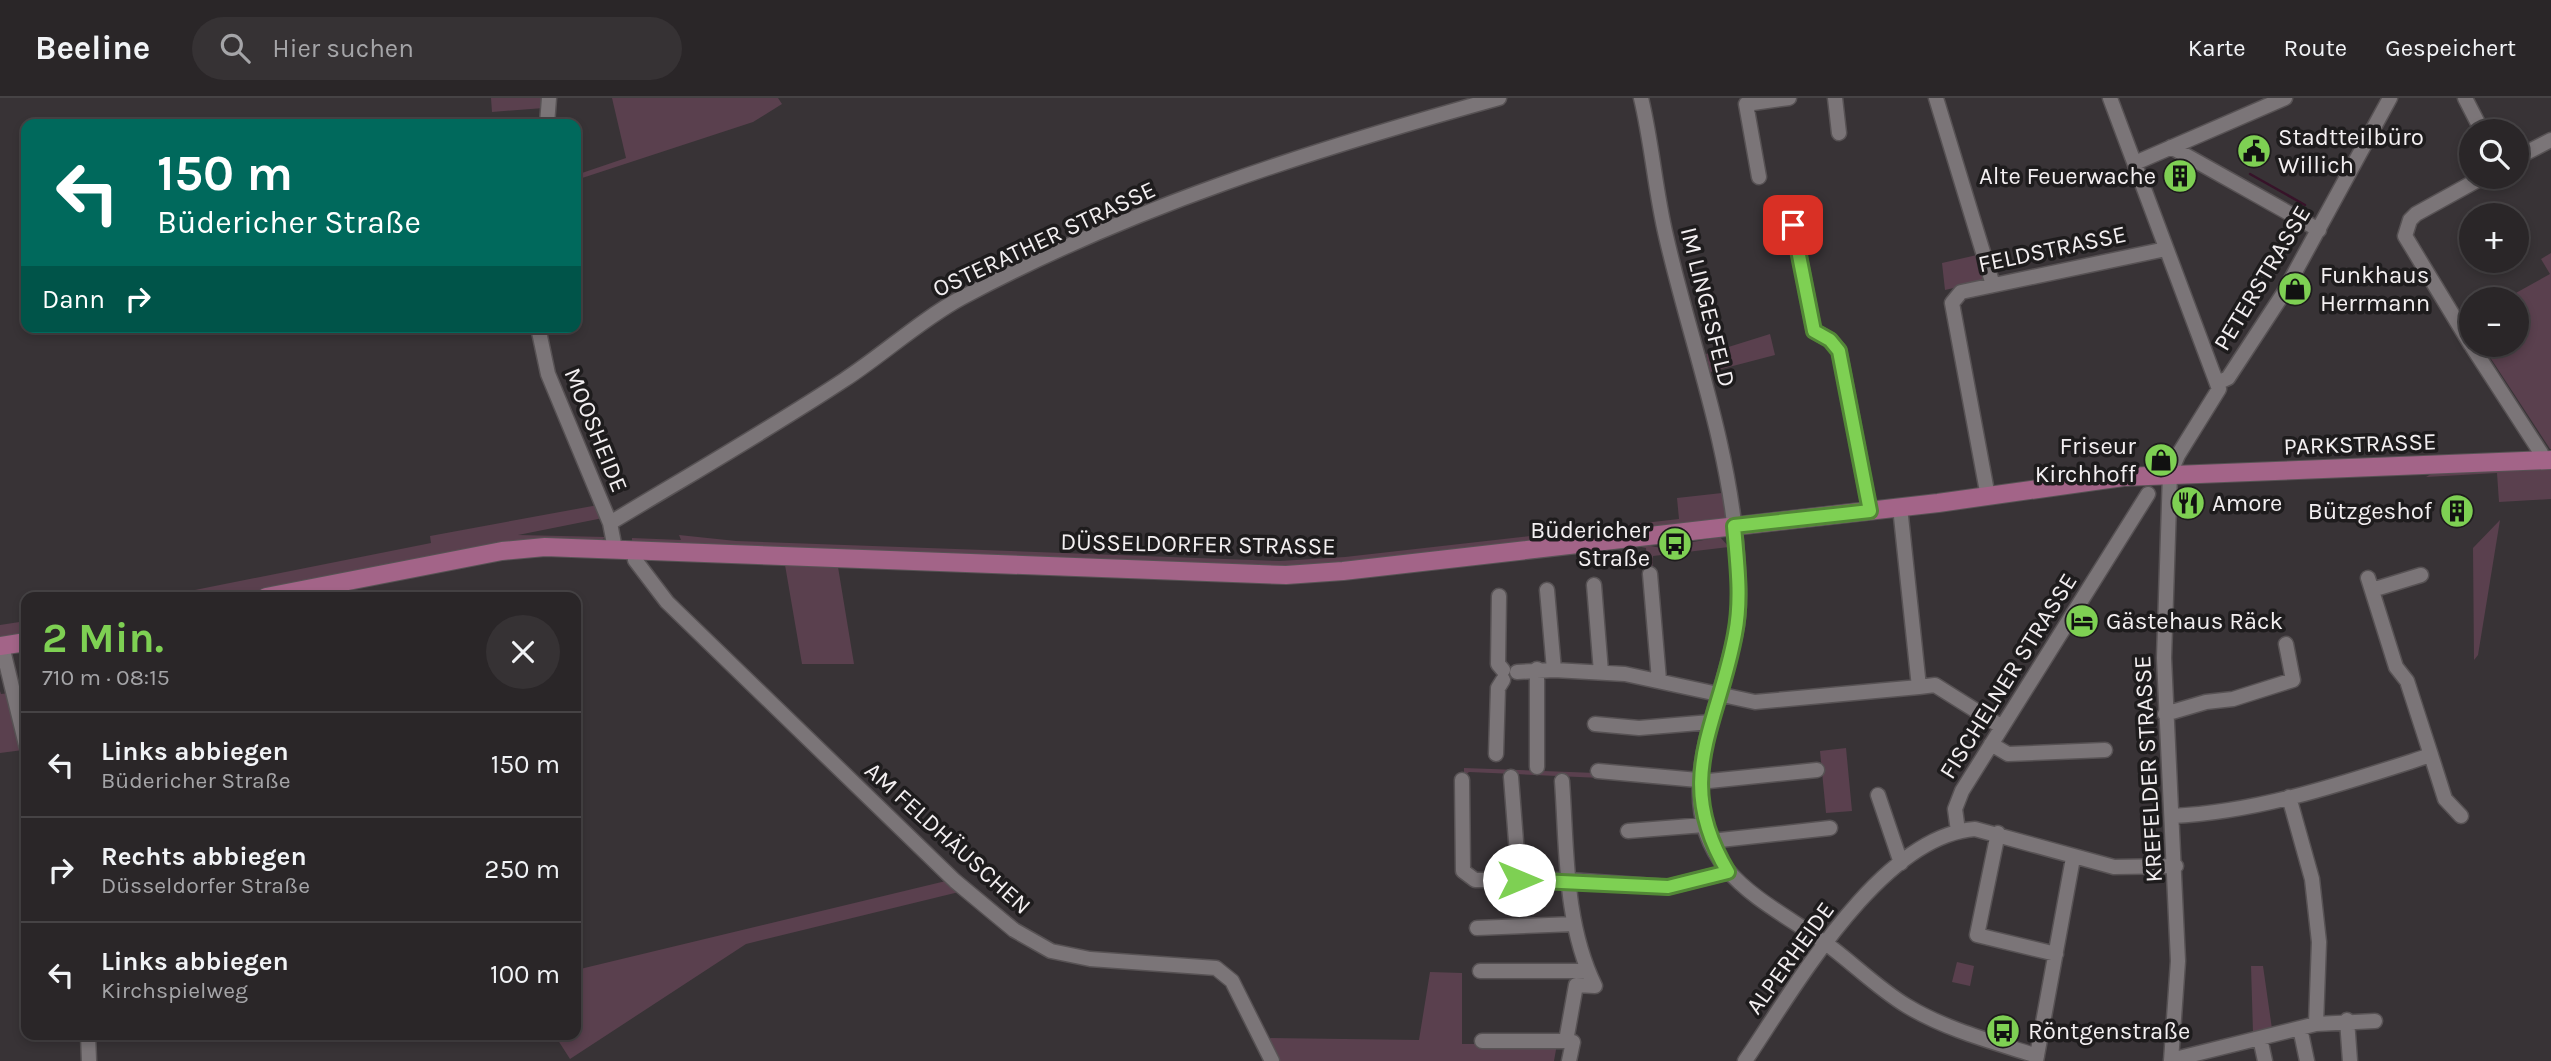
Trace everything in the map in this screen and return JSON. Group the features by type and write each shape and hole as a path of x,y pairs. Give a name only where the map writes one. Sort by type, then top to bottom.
{"main road":[{"name":"PARKSTRASSE","path":"2170,474 2546,461"},
{"name":"DÜSSELDORFER STRASSE","path":"292,592 502,551 545,547 1286,575 1343,571 1870,511 1988,497 2108,478 2170,474"},
{"path":"1,646 21,643"}],"street":[{"path":"547,119 548,98"},
{"name":"OSTERATHER STRASSE","path":"610,523 843,381 931,317 1017,271 1109,229 1270,166 1361,136 1499,98"},
{"name":"IM LINGESFELD","path":"1641,98 1666,235 1700,360 1734,526"},
{"path":"1835,98 1839,133"},
{"path":"1936,98 1993,285"},
{"path":"2110,98 2217,383"},
{"path":"2134,163 2285,98"},
{"name":"PETERSTRASSE","path":"2170,474 2180,452 2217,395 2217,383 2228,378 2250,346 2319,230 2390,98"},
{"path":"2465,98 2476,119"},
{"path":"1759,177 1746,104 1783,99"},
{"path":"2529,152 2551,140"},
{"path":"2171,147 2319,230"},
{"path":"2459,326 2407,244 2406,227 2416,214 2461,189"},
{"path":"1776,219 1793,225 1814,331 1830,340 1839,351 1870,511"},
{"name":"FELDSTRASSE","path":"1988,497 1952,303 1961,292 2166,249"},
{"name":"MOOSHEIDE","path":"538,333 539,345 550,379 610,523 615,549"},
{"path":"2479,357 2546,461"},
{"name":"KREFELDER STRASSE","path":"2170,474 2165,714 2176,866 2178,961 2171,1061"},
{"name":"FISCHELNER STRASSE","path":"1958,831 1955,809 1962,791 2148,494"},
{"path":"1900,507 1919,687"},
{"path":"1734,526 1740,596 1735,634 1711,722 1700,778 1704,825 1728,872 1758,901 1825,943 1877,985 1922,1014 2037,1058 2073,858"},
{"name":"AM FELDHÄUSCHEN","path":"634,550 635,561 667,602 955,881 1014,930 1051,951 1090,959 1216,968 1232,981 1272,1061"},
{"path":"1650,574 1659,680"},
{"path":"2421,575 2370,584 2396,667 2407,681 2445,799 2461,816"},
{"path":"1594,585 1601,672"},
{"path":"1547,590 1554,670"},
{"path":"1499,596 1498,664 1508,674"},
{"path":"2165,714 2206,702 2233,699 2293,680 2286,644"},
{"path":"1,646 21,726"},
{"path":"1496,754 1498,688 1508,674 1537,670 1601,672 1659,680 1718,696 1755,702 1935,685 2002,727"},
{"path":"1536,767 1537,670"},
{"path":"1595,724 1639,728 1711,722"},
{"path":"1991,744 2008,754 2105,750"},
{"path":"2172,816 2211,814 2289,797 2431,755"},
{"path":"1598,771 1700,778 1709,781 1817,770"},
{"path":"1511,777 1519,880"},
{"path":"1462,780 1463,872 1475,880 1569,880 1668,887 1728,872"},
{"path":"1562,781 1574,924 1587,971 1595,986 1576,985 1566,1041"},
{"path":"1878,795 1901,863 1925,843 1958,831 1998,833 2073,858 2114,867 2176,866"},
{"path":"2289,797 2312,879 2319,942 2316,1024"},
{"path":"1628,831 1704,825"},
{"path":"1711,841 1830,828"},
{"path":"1998,833 1977,935 2056,954"},
{"name":"ALPERHEIDE","path":"1745,1061 1825,943 1877,885 1901,863"},
{"path":"1477,928 1574,924"},
{"path":"1480,971 1587,971"},
{"path":"2347,1020 2350,1061"},
{"path":"2171,1061 2221,1054 2260,1038 2316,1024 2347,1020 2375,1021"},
{"path":"2300,1028 2307,1061"},
{"path":"2260,1038 2265,1061"},
{"path":"88,1040 89,1061"},
{"path":"1482,1041 1573,1042 1569,1061"}],"shaded area":[{"path":"491,98 545,98 544,108 492,112"},
{"path":"612,98 778,98 782,104 753,122 581,178 581,173 626,158"},
{"path":"2551,253 2551,449 2490,357 2529,357 2529,287 2527,287 2550,274 2541,259"},
{"path":"1977,255 1983,278 1979,282 1945,290 1942,263"},
{"path":"1770,334 1775,355 1710,372 1706,354"},
{"path":"2551,464 2551,499 2499,502 2497,473 2426,477 2436,471"},
{"path":"1722,493 1726,515 1724,520 1323,568 632,542 632,538 681,540 679,535 736,541 1280,561 1345,557 1679,519 1677,498"},
{"path":"598,505 603,518 518,535 606,537 597,543 434,558 266,592 185,592 431,543 430,536"},
{"path":"2500,520 2478,655 2474,660 2473,548"},
{"path":"1720,537 1729,547 1653,556 1652,575 1648,575 1646,548 1636,546 1290,584 1090,577 1093,573 1259,580 1641,544 1661,548"},
{"path":"639,557 1078,573 1082,577 838,567 854,664 802,664 785,565 640,558 722,652 669,600 640,564"},
{"path":"21,622 21,639 0,641 0,625"},
{"path":"0,691 1,694 10,693 21,750 0,753"},
{"path":"1846,748 1852,811 1826,813 1820,751"},
{"path":"1464,768 1596,773 1688,782 1469,772 1464,776"},
{"path":"940,863 991,906 1052,947 1015,928"},
{"path":"950,880 963,891 746,944 570,1059 558,1040 581,1040 581,969"},
{"path":"1957,962 1974,966 1970,986 1952,982"},
{"path":"2251,966 2263,966 2272,1029 2253,1033"},
{"path":"1430,972 1462,973 1462,1044 1557,1044 1554,1061 1276,1061 1262,1038 1419,1040"}],"waterway":[{"path":"2250,174 2305,205"}],"place":[{"name":"Stadtteilbüro Willich","path":"2254,151"},
{"name":"Alte Feuerwache","path":"2180,176"},
{"name":"Funkhaus Herrmann","path":"2295,289"},
{"name":"Friseur Kirchhoff","path":"2161,460"},
{"name":"Amore","path":"2188,503"},
{"name":"Bützgeshof","path":"2457,511"},
{"name":"Büdericher Straße","path":"1675,544"},
{"name":"Gästehaus Räck","path":"2082,621"},
{"name":"Röntgenstraße","path":"2003,1031"}],"route":[{"path":"1519,880 1569,880 1668,887 1728,872 1704,825 1700,778 1711,722 1735,634 1740,596 1734,526 1870,511 1839,351 1830,340 1814,331 1793,225"}]}
